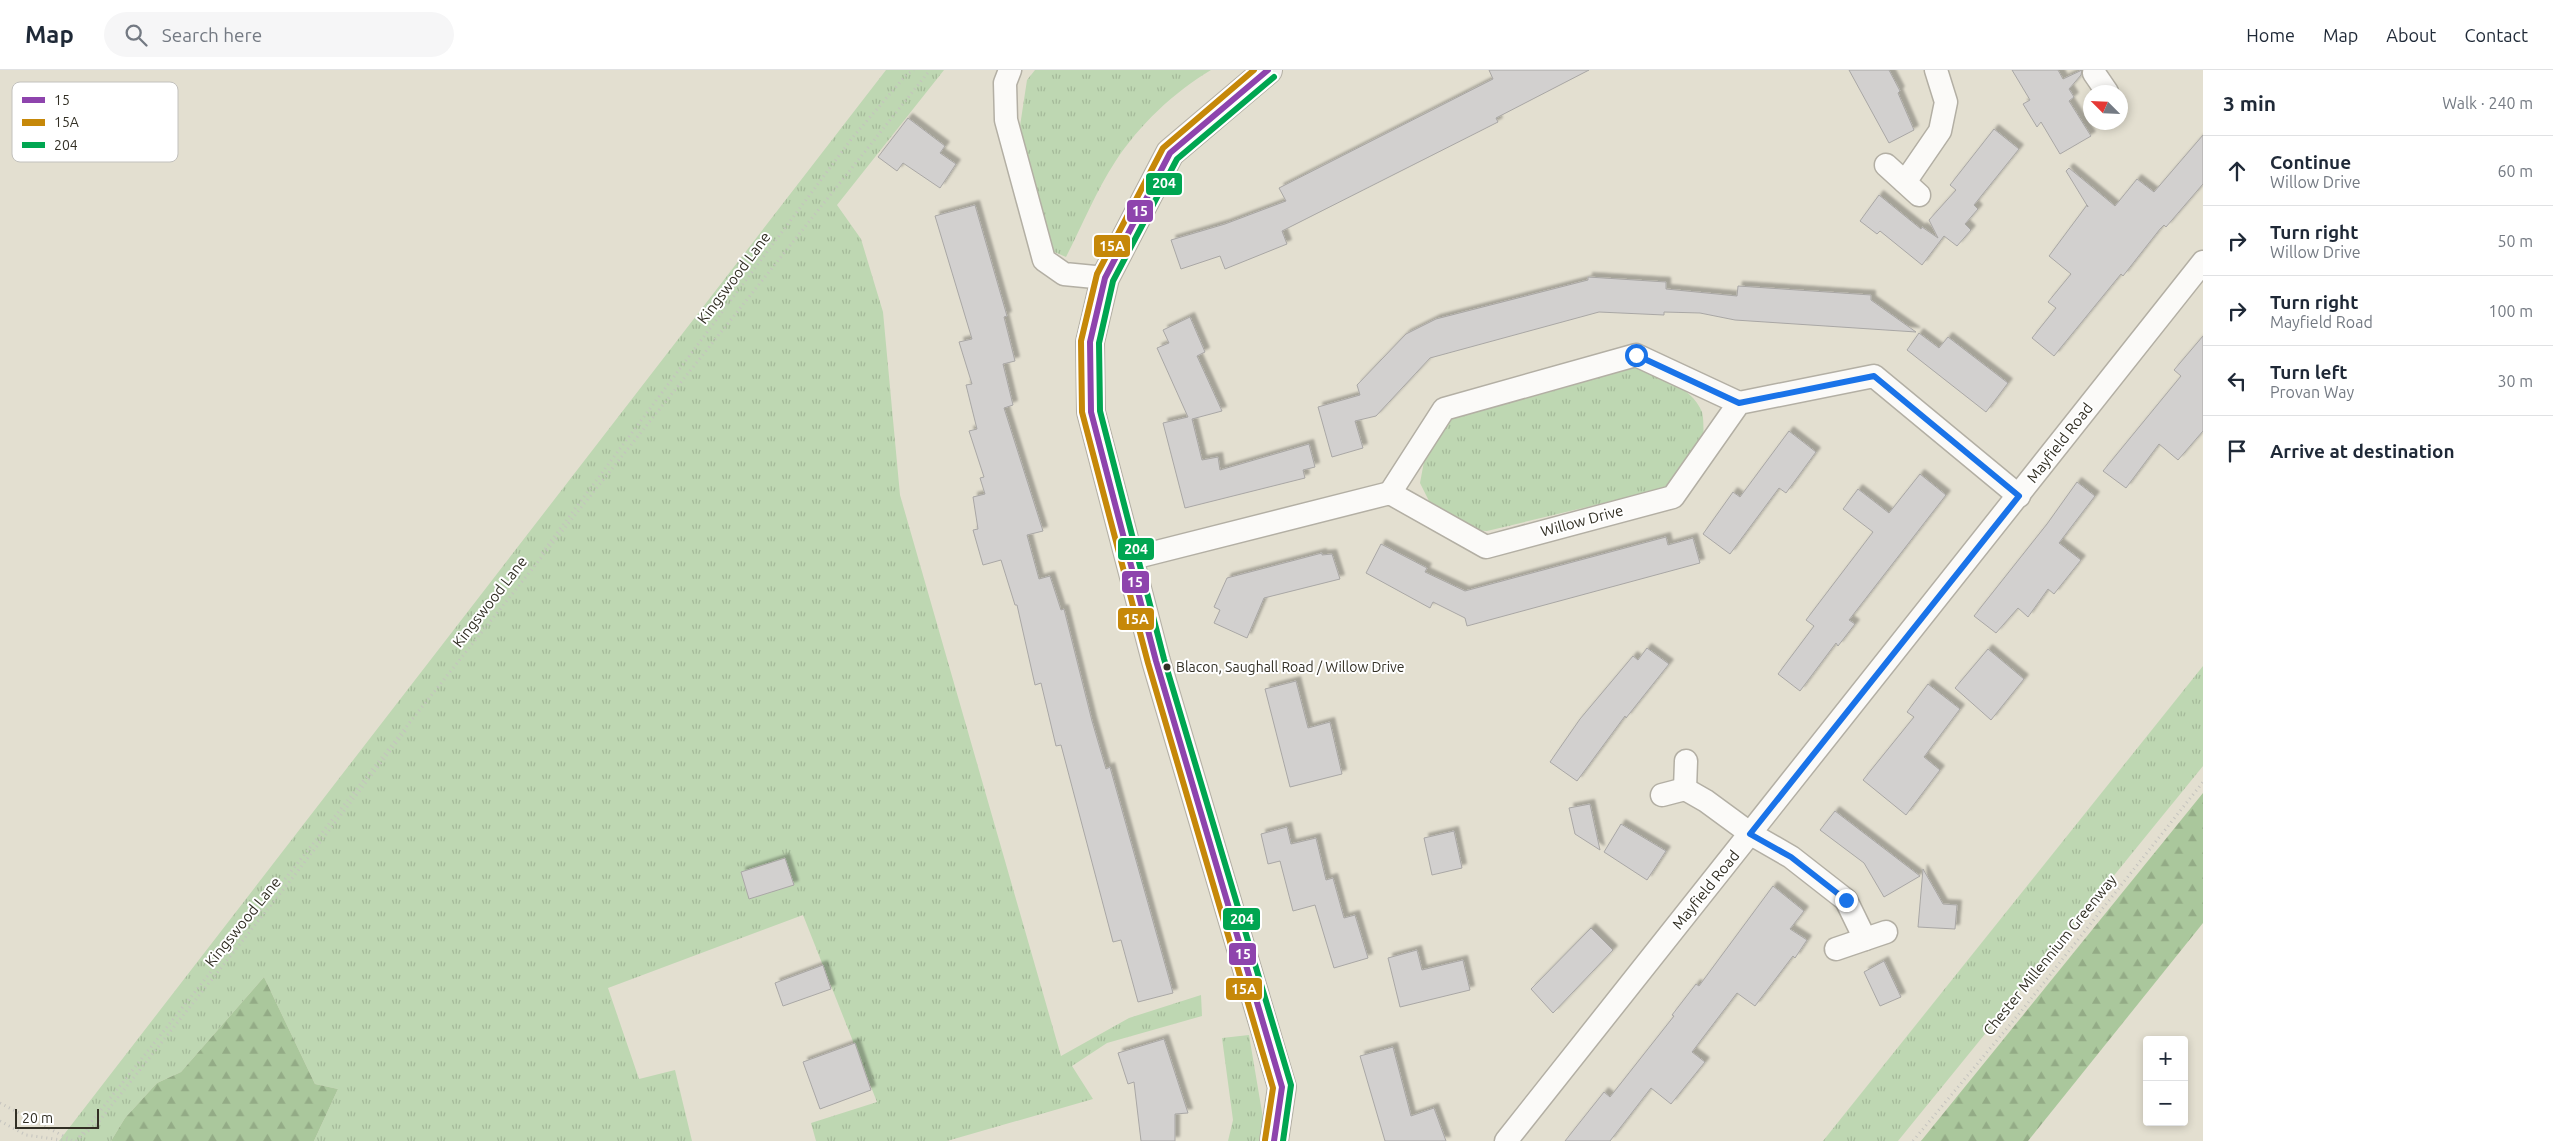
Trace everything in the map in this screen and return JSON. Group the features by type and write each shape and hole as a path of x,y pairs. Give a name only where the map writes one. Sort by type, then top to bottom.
{"street":[{"path":"1010,70 1005,82 1006,120 1044,260 1064,274 1105,278"},
{"path":"1268,70 1170,153 1105,278 1090,342 1091,412 1156,660 1282,1086 1274,1141"},
{"path":"1886,165 1912,188 1940,131 1946,102 1936,70"},
{"path":"2095,71 2102,85"},
{"name":"Mayfield Road","path":"1506,1141 2203,262"},
{"path":"1129,559 1390,493 1444,409 1636,355 1739,403 1874,376 2019,496"},
{"name":"Willow Drive","path":"1390,493 1486,547 1673,497 1739,403"},
{"path":"1685,789 1686,761"},
{"path":"1662,795 1685,789 1706,801 1750,834 1791,857 1846,900 1865,939"},
{"path":"1836,949 1886,932"}],"path":[{"name":"Kingswood Lane","path":"75,1141 96,1125 294,876 600,476 853,137 907,74 914,70"},
{"path":"471,644 930,70"},
{"name":"Chester Millennium Greenway","path":"1913,1141 2022,1009 2203,782"},
{"path":"0,1102 75,1141"},
{"path":"0,1120 26,1136 68,1141"}],"green space":[{"path":"886,70 944,70 837,205 861,239 883,312 900,495 1061,1056 1129,1018 1201,995 1202,1016 1107,1043 1072,1066 1093,1099 947,1141 816,1141 811,1123 877,1102 803,915 608,988 639,1079 675,1070 692,1141 314,1141 338,1089 315,1084 264,977 181,1072 157,1083 125,1118 111,1141 59,1141"},
{"path":"1035,70 1211,70 1184,88 1158,110 1124,148 1102,185 1066,257 1052,251 1020,126 1027,80"},
{"path":"1628,366 1660,376 1681,388 1697,403 1702,412 1704,436 1666,488 1487,531 1471,530 1430,503 1420,483 1425,456 1456,413"},
{"path":"2203,666 2203,766 1898,1141 1823,1141"},
{"path":"2203,793 2203,923 2028,1141 1921,1141"},
{"path":"264,977 315,1084 338,1089 314,1141 111,1141 125,1118 157,1083 181,1072"},
{"path":"1249,1035 1264,1124 1262,1141 1228,1141 1233,1120 1222,1038"}],"building":[{"path":"1489,70 1589,70 1496,118 1498,122 1282,231 1287,244 1225,269 1220,256 1181,269 1171,240 1225,224 1286,201 1279,188 1493,79"},
{"path":"1849,70 1889,70 1900,91 1898,93 1914,130 1889,143"},
{"path":"2012,70 2058,70 2063,79 2082,70 2081,75 2069,89 2074,97 2069,101 2083,123 2083,130 2087,130 2091,136 2060,154 2041,122 2037,127 2023,104 2030,100"},
{"path":"908,118 945,146 940,153 956,164 940,188 903,163 897,171 878,157"},
{"path":"1994,129 2019,149 1974,205 1978,209 1965,224 1971,230 1957,246 1944,236 1922,265 1880,231 1877,234 1860,221 1879,195 1921,229 1922,227 1938,238 1929,220 1956,190 1950,185"},
{"path":"2203,135 2203,184 2166,227 2164,225 2160,229 2123,276 2121,274 2054,356 2032,338 2056,308 2048,302 2071,274 2049,256 2087,205 2066,171 2069,168 2115,206 2137,179 2154,192"},
{"path":"975,205 1007,316 1004,317 1015,361 1003,364 1013,405 1004,408 1043,531 1027,535 1039,579 1050,576 1061,610 1064,609 1092,721 1106,769 1110,767 1173,993 1138,1002 1121,940 1113,942 1061,745 1056,746 1041,683 1035,685 1017,605 1015,605 1001,560 983,565 973,530 978,529 973,497 985,494 980,478 984,477 969,431 977,429 966,385 972,384 959,342 972,339 935,216"},
{"path":"1588,277 1666,282 1666,289 1737,296 1738,286 1871,295 1871,300 1916,332 1735,320 1700,313 1664,312 1664,315 1599,312 1430,358 1376,416 1355,421 1363,448 1332,457 1318,407 1360,395 1357,385 1406,334 1436,319 1588,280"},
{"path":"1190,317 1205,352 1197,356 1222,411 1192,419 1202,460 1218,457 1220,470 1309,444 1315,467 1303,470 1305,478 1185,508 1163,423 1188,417 1157,348 1169,343 1163,330"},
{"path":"1919,333 1939,348 1948,337 2008,383 1986,412 1907,350"},
{"path":"2203,336 2203,431 2178,460 2159,444 2126,488 2103,471 2181,376 2174,370"},
{"path":"1789,431 1816,452 1786,493 1779,488 1730,554 1703,534 1733,492 1740,497"},
{"path":"1920,474 1946,495 1849,620 1855,624 1838,646 1836,643 1800,691 1778,674 1814,626 1806,620 1873,532 1843,509 1858,489 1889,513"},
{"path":"2077,482 2095,496 2059,543 2081,560 2054,594 2048,589 2028,617 2018,608 1996,633 1974,616 2047,524"},
{"path":"1666,537 1668,545 1693,538 1700,563 1467,626 1465,618 1433,602 1430,608 1366,573 1381,544 1427,568 1425,572 1465,591"},
{"path":"1322,553 1322,555 1332,554 1340,579 1264,598 1247,638 1214,623 1220,610 1214,607 1227,578"},
{"path":"1647,648 1669,664 1626,718 1625,716 1577,781 1550,762 1580,719 1633,656 1638,660"},
{"path":"1988,649 2024,679 1991,720 1955,688"},
{"path":"1296,681 1308,728 1330,722 1342,774 1290,787 1265,689"},
{"path":"1928,684 1960,709 1924,757 1940,770 1906,815 1863,780 1914,717 1907,712"},
{"path":"1590,804 1600,850 1575,834 1569,808"},
{"path":"1835,811 1920,876 1884,897 1864,863 1820,830"},
{"path":"1621,824 1666,851 1647,880 1604,852"},
{"path":"1287,827 1291,844 1316,838 1326,880 1333,878 1344,918 1355,915 1368,958 1334,968 1315,905 1293,911 1280,861 1268,864 1261,834"},
{"path":"1454,831 1462,868 1432,875 1424,838"},
{"path":"785,858 794,885 749,899 741,872"},
{"path":"1923,869 1943,904 1957,905 1955,929 1918,927"},
{"path":"1773,886 1804,911 1790,929 1807,940 1795,958 1793,956 1755,1006 1737,993 1692,1052 1705,1062 1671,1104 1651,1088 1610,1141 1565,1141 1604,1092 1610,1097 1674,1016 1672,1015 1696,984 1699,986"},
{"path":"1591,928 1613,950 1553,1013 1531,989"},
{"path":"1417,950 1422,970 1463,960 1470,990 1400,1007 1388,958"},
{"path":"1884,961 1901,997 1880,1006 1864,972"},
{"path":"823,965 831,989 783,1006 775,983"},
{"path":"1164,1039 1188,1113 1175,1114 1175,1141 1141,1141 1134,1082 1128,1084 1118,1053"},
{"path":"855,1043 871,1090 820,1109 803,1062"},
{"path":"1393,1047 1411,1116 1434,1108 1446,1141 1385,1141 1360,1056"}],"transit line":[{"name":"15A","path":"1254,70 1163,148 1097,274 1081,341 1082,412 1148,663 1273,1088 1265,1140"},
{"name":"15","path":"1268,70 1170,153 1105,278 1090,342 1091,412 1156,661 1282,1087 1274,1141"},
{"name":"204","path":"1274,77 1177,159 1113,281 1099,343 1100,411 1164,659 1291,1085 1283,1141"}],"place":[{"name":"Blacon, Saughall Road / Willow Drive","path":"1167,667"}],"route":[{"path":"1636,355 1739,403 1874,376 2019,496 1750,834 1791,857 1846,900"}]}
